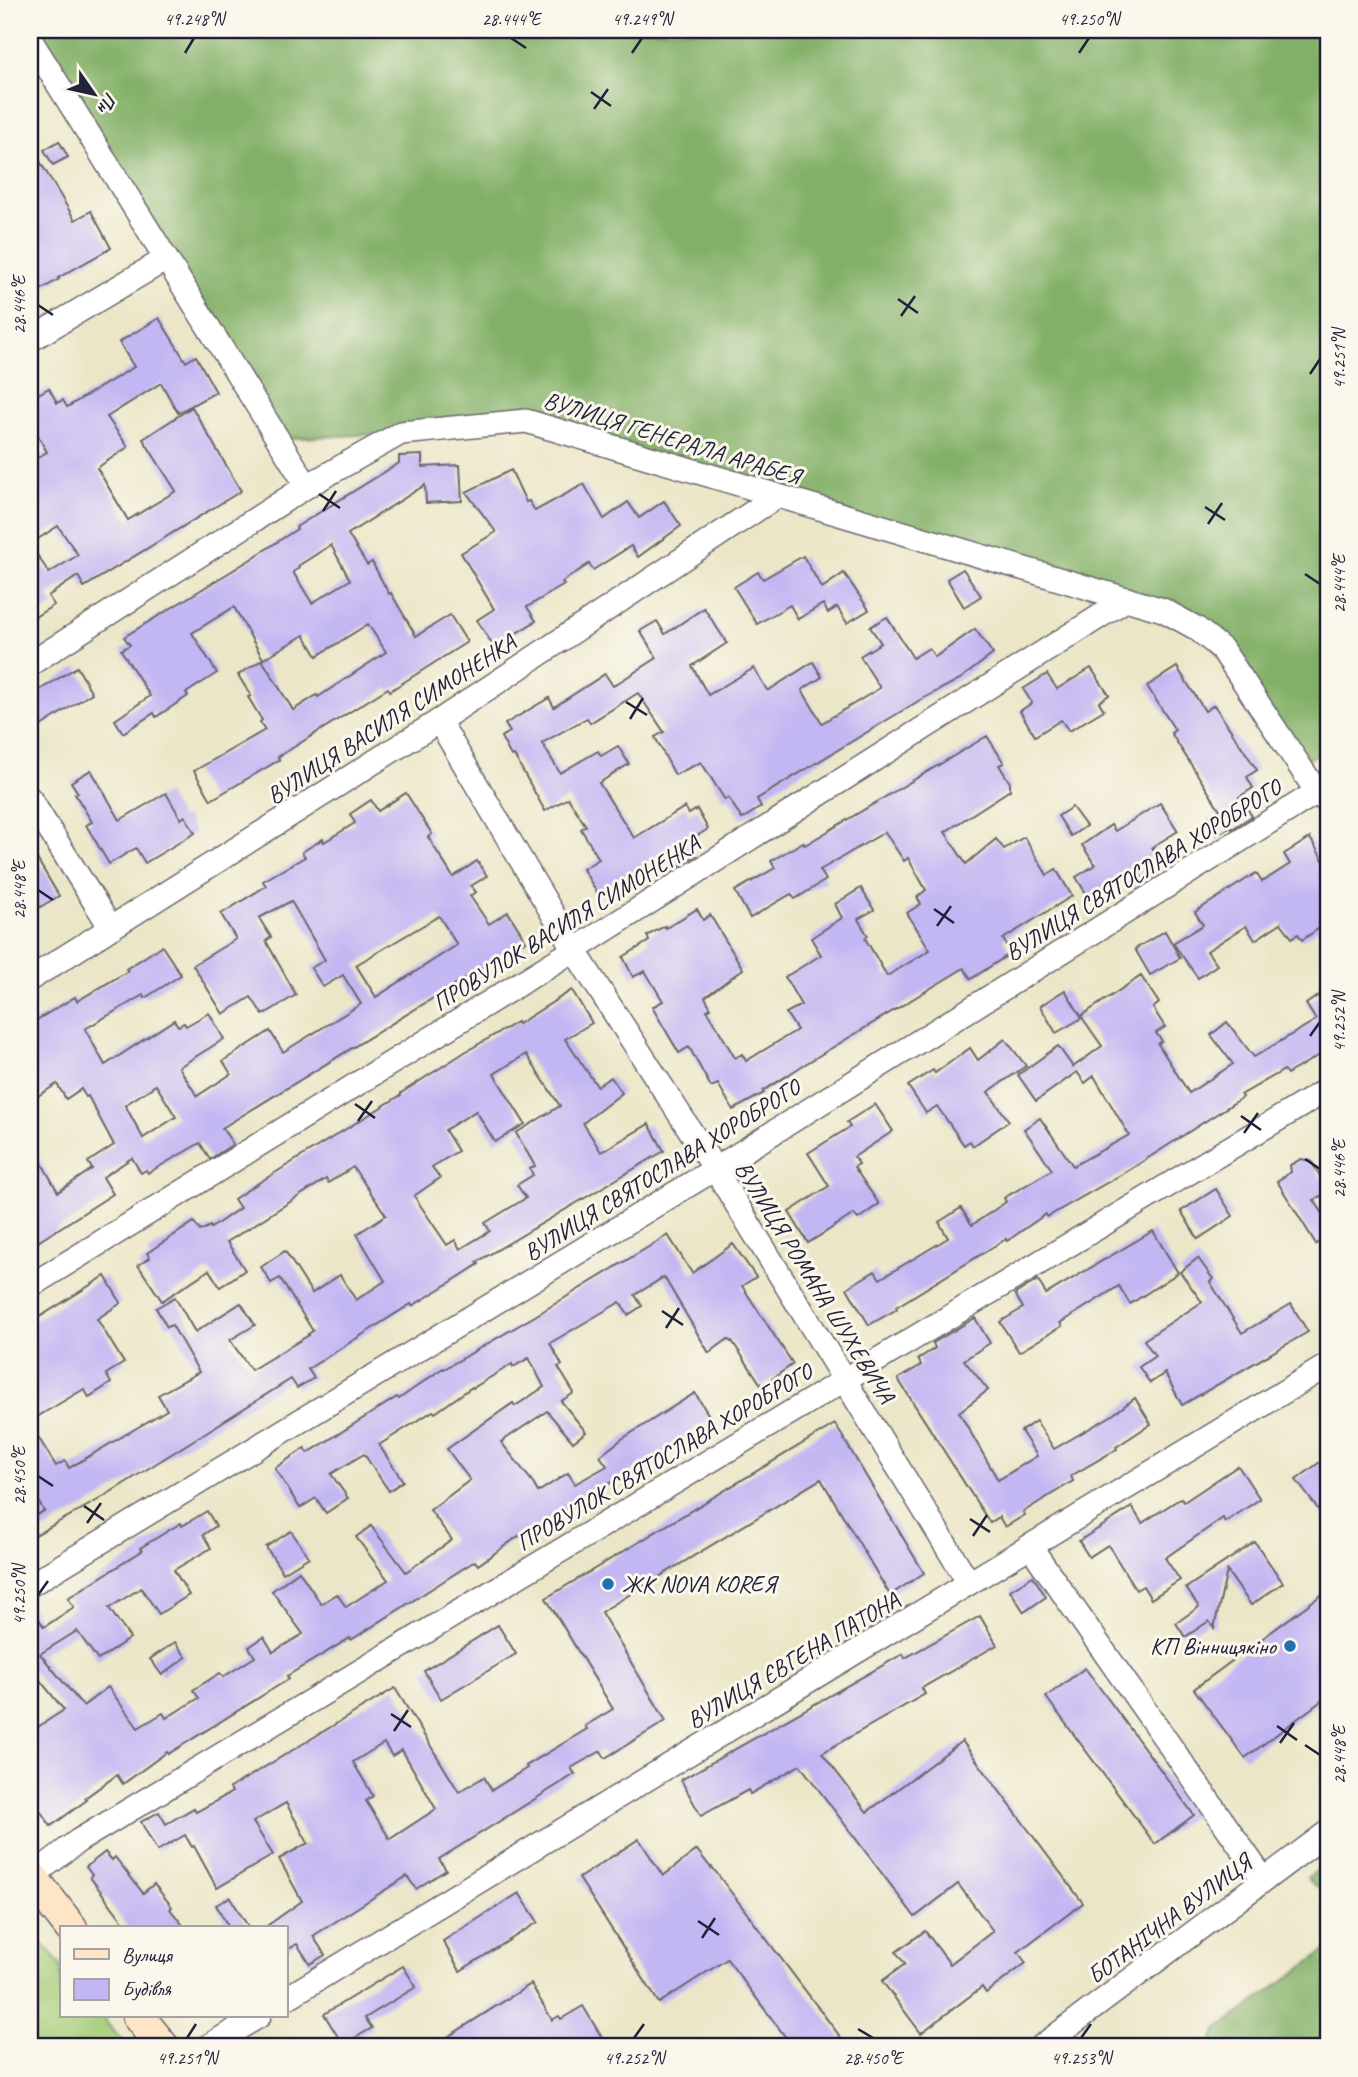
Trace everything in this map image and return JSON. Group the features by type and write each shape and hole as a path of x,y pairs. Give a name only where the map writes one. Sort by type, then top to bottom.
{"street":[{"path":"30,40 307,486"},
{"path":"30,341 166,259"},
{"name":"ВУЛИЦЯ ГЕНЕРАЛА АРАБЕЯ","path":"30,664 307,486 401,433 526,421 1163,610 1196,628 1222,649 1322,798"},
{"name":"ВУЛИЦЯ ВАСИЛЯ СИМОНЕНКА","path":"30,979 439,722 776,496"},
{"name":"ПРОВУЛОК ВАСИЛЯ СИМОНЕНКА","path":"30,1286 574,950 1127,599"},
{"name":"ВУЛИЦЯ РОМАНА ШУХЕВИЧА","path":"439,722 574,950 715,1169 969,1583"},
{"name":"ВУЛИЦЯ СВЯТОСЛАВА ХОРОБРОГО","path":"30,1585 1322,798"},
{"path":"30,799 111,928"},
{"name":"ПРОВУЛОК СВЯТОСЛАВА ХОРОБРОГО","path":"31,1876 78,1841 1328,1089"},
{"name":"ВУЛИЦЯ ЄВГЕНА ПАТОНА","path":"287,1999 1328,1365"},
{"path":"1030,1546 1264,1880"},
{"name":"БОТАНІЧНА ВУЛИЦЯ","path":"1041,2047 1328,1832"},
{"path":"31,1876 69,1926"},
{"path":"140,2018 163,2047"},
{"path":"206,2047 255,2018"}],"green space":[{"path":"30,30 1328,30 1328,759 1323,753 1304,760 1196,628 526,421 401,433 278,439"},
{"path":"1328,1862 1328,1887 1315,1887 1307,1878"},
{"path":"30,1927 60,1965 60,2018 103,2018 127,2047 30,2047"},
{"path":"1328,1949 1328,2047 1208,2047 1218,2029"}],"building":[{"path":"59,141 68,157 53,165 44,150"},
{"path":"30,145 75,220 91,211 111,248 30,296"},
{"path":"159,318 186,362 196,356 216,392 178,413 161,383 107,417 128,447 97,468 128,520 176,491 143,439 192,407 241,491 84,587 78,576 48,596 54,605 30,620 30,544 30,462 47,452 30,421 30,399 49,388 57,403 63,400 67,407 134,367 119,342","holes":["58,526 78,555 49,573 30,544"]},
{"path":"422,455 422,467 460,465 462,501 426,503 425,485 348,534 367,565 372,562 416,636 450,615 467,642 390,691 388,688 278,757 279,760 211,800 194,771 265,730 248,697 251,696 238,675 262,660 293,710 317,695 318,697 386,652 368,624 317,656 304,635 263,659 234,607 192,633 217,673 156,717 154,713 123,733 115,720 150,696 121,650 130,645 124,637 399,463 399,456","holes":["331,545 350,580 312,603 293,572"]},
{"path":"511,470 526,502 529,501 535,511 584,484 604,519 628,502 639,518 664,501 681,526 638,557 631,546 593,570 589,564 562,582 564,585 527,607 536,621 494,647 477,620 494,609 461,553 496,532 466,492"},
{"path":"803,556 822,588 844,573 869,610 847,623 837,607 828,613 823,604 798,619 790,605 757,624 734,587 758,572 763,579"},
{"path":"963,569 981,596 964,607 947,579"},
{"path":"704,608 727,643 692,666 708,695 754,668 769,690 813,662 822,677 802,690 822,723 880,688 860,656 881,643 870,627 887,617 913,658 929,648 935,657 975,629 993,654 960,679 920,700 757,799 761,807 742,819 728,797 725,800 701,762 675,775 655,737 664,732 638,693 590,723 587,718 542,743 560,773 598,751 601,756 618,746 629,764 599,783 634,838 685,807 689,814 697,809 708,829 689,841 697,855 666,875 657,861 599,896 583,869 599,859 581,829 586,826 568,798 545,811 501,737 510,732 505,724 549,698 554,707 605,674 613,686 657,658 640,631 657,621 665,634"},
{"path":"77,667 92,693 30,733 30,696"},
{"path":"1177,667 1205,711 1214,705 1257,770 1247,777 1253,788 1239,797 1252,816 1217,835 1207,818 1220,810 1171,733 1175,730 1147,686"},
{"path":"1091,668 1109,695 1099,702 1104,710 1069,731 1061,720 1035,736 1020,711 1032,703 1023,689 1047,674 1057,689"},
{"path":"987,736 1004,763 999,765 1010,783 1010,790 945,832 966,864 996,839 1004,849 1024,837 1047,875 1056,869 1072,896 1003,939 1011,953 971,979 964,968 733,1110 718,1084 711,1087 689,1047 679,1053 652,1007 663,1001 645,971 633,977 623,957 649,941 647,936 697,909 703,920 710,915 743,969 705,997 711,1008 707,1010 735,1058 742,1054 746,1061 797,1030 786,1013 801,1005 785,977 821,955 811,938 842,918 835,904 861,888 874,910 858,919 868,936 865,938 887,976 930,950 907,913 921,904 917,897 926,890 908,858 904,861 885,832 820,870 826,880 795,899 791,894 750,918 735,891 775,868 771,861 803,842 805,845"},
{"path":"91,770 120,820 166,793 181,819 185,816 195,833 145,863 136,848 109,864 86,825 92,822 71,782"},
{"path":"406,793 432,834 428,837 453,877 477,861 487,876 471,886 476,892 470,896 489,924 508,912 526,941 222,1128 233,1144 210,1159 200,1143 148,1173 146,1170 141,1173 132,1158 103,1177 113,1194 30,1247 30,1142 58,1192 92,1169 88,1162 114,1145 88,1096 86,1097 81,1089 66,1099 57,1084 30,1101 30,1024 75,997 77,1001 128,971 126,969 162,946 181,975 145,998 143,995 85,1029 105,1065 174,1020 178,1026 184,1023 186,1026 209,1013 224,1039 179,1067 197,1096 231,1074 223,1061 270,1031 283,1052 361,1004 343,975 323,987 311,968 325,960 291,901 259,918 271,937 266,941 296,995 263,1015 251,997 223,1014 193,965 236,939 221,914 266,886 263,881 305,857 302,852 355,823 350,814 371,800 378,811","holes":["439,916 457,945 376,997 356,965","156,1085 176,1117 143,1138 125,1105"]},
{"path":"1160,803 1178,831 1152,847 1165,867 1144,881 1137,869 1090,900 1076,877 1095,865 1082,845 1111,825 1115,831"},
{"path":"1072,807 1086,826 1071,836 1058,816"},
{"path":"1310,838 1328,868 1328,922 1302,940 1298,934 1292,938 1281,923 1255,940 1246,926 1207,951 1217,965 1198,978 1173,943 1203,925 1195,912 1256,873 1262,882 1290,864 1284,854"},
{"path":"30,847 59,896 30,913"},
{"path":"1165,931 1180,958 1150,975 1135,949"},
{"path":"1141,976 1159,1003 1153,1008 1165,1027 1156,1033 1162,1041 1158,1044 1189,1093 1233,1064 1211,1035 1227,1022 1254,1057 1316,1020 1306,1004 1328,989 1328,1050 1287,1074 1284,1070 1241,1095 1243,1097 1131,1169 1047,1217 1046,1214 1007,1241 1006,1239 869,1325 847,1288 875,1271 880,1279 948,1238 939,1222 961,1208 972,1225 1006,1202 1004,1198 1052,1170 1024,1129 1040,1118 1073,1166 1129,1135 1094,1076 1085,1083 1077,1072 1036,1101 1018,1075 1058,1046 1073,1067 1102,1046 1081,1016"},
{"path":"572,990 592,1023 565,1039 597,1086 611,1077 622,1093 583,1123 601,1152 649,1124 664,1151 477,1262 479,1264 440,1289 412,1306 411,1304 308,1369 314,1378 297,1388 291,1379 98,1500 30,1538 30,1518 44,1511 30,1487 30,1424 56,1466 65,1461 69,1468 167,1410 158,1395 199,1372 172,1325 167,1327 156,1308 175,1297 195,1332 241,1303 255,1325 230,1340 251,1370 313,1331 280,1278 271,1283 261,1267 285,1251 312,1293 340,1275 356,1300 385,1281 357,1234 386,1215 353,1167 328,1183 326,1179 227,1242 245,1270 220,1287 209,1270 162,1301 138,1265 150,1258 147,1253 194,1222 200,1231 210,1226 211,1228 240,1208 234,1199 252,1187 465,1052 517,1022 518,1024","holes":["526,1054 560,1106 516,1133 535,1166 530,1169 533,1175 517,1185 526,1198 485,1223 490,1231 460,1249 455,1240 447,1245 414,1196 440,1178 432,1167 458,1151 445,1130 476,1111 495,1142 525,1124 494,1074"]},
{"path":"1065,990 1082,1018 1056,1033 1040,1006"},
{"path":"1005,1039 1026,1066 988,1092 1009,1121 973,1146 970,1141 964,1145 937,1106 926,1113 908,1086 933,1070 935,1073 970,1048 978,1060"},
{"path":"875,1104 893,1131 854,1157 859,1164 854,1167 879,1204 858,1219 854,1214 808,1243 789,1212 829,1186 808,1153 850,1127 847,1122"},
{"path":"1301,1159 1311,1161 1328,1189 1328,1192 1314,1200 1328,1221 1328,1236 1316,1244 1277,1181 1291,1172 1290,1165"},
{"path":"1216,1189 1233,1216 1198,1239 1181,1211"},
{"path":"1153,1231 1178,1273 1130,1304 1119,1286 1019,1352 1000,1322 1023,1308 1015,1294 1038,1280 1046,1294"},
{"path":"668,1235 692,1273 733,1244 756,1277 742,1286 793,1364 762,1386 732,1341 728,1339 709,1353 664,1277 635,1295 642,1306 628,1315 620,1302 550,1343 562,1365 558,1367 574,1393 561,1401 586,1432 573,1442 547,1411 501,1442 538,1492 568,1473 575,1484 607,1466 600,1456 695,1393 711,1419 618,1481 617,1479 522,1539 520,1535 478,1565 475,1561 351,1640 350,1638 287,1676 289,1679 168,1754 167,1752 123,1784 117,1775 51,1826 30,1797 30,1732 64,1710 30,1668 30,1605 44,1627 74,1607 68,1598 142,1551 140,1548 207,1511 216,1526 203,1535 211,1548 174,1570 189,1595 159,1614 141,1588 109,1608 130,1638 98,1660 77,1631 40,1654 83,1706 108,1687 138,1728 163,1713 166,1718 199,1698 193,1690 220,1673 223,1677 255,1657 249,1647 264,1637 273,1652 303,1634 272,1591 299,1571 321,1604 337,1594 346,1607 388,1580 356,1537 371,1526 406,1572 452,1540 430,1510 470,1480 447,1449 513,1403 515,1406 544,1387 529,1358 513,1367 512,1364 472,1387 435,1413 433,1411 379,1445 403,1481 389,1491 364,1454 331,1474 348,1498 326,1513 316,1498 300,1508 275,1468 305,1448 308,1453 397,1397 399,1399 443,1368"},
{"path":"1198,1258 1213,1279 1210,1282 1242,1333 1291,1304 1308,1332 1182,1405 1165,1373 1150,1383 1139,1367 1155,1356 1144,1340 1202,1302 1180,1272"},
{"path":"105,1276 121,1303 97,1319 124,1363 106,1374 111,1383 89,1397 84,1389 30,1421 30,1323"},
{"path":"975,1318 990,1343 964,1360 988,1390 959,1412 998,1480 1037,1456 1021,1431 1036,1421 1054,1449 1111,1416 1135,1398 1151,1424 1116,1447 1117,1449 1071,1476 1073,1481 1023,1512 1025,1515 1005,1527 999,1517 990,1523 898,1379 921,1365 918,1359 935,1348 933,1343"},
{"path":"835,1424 924,1573 890,1595 821,1479 601,1612 666,1721 605,1758 601,1751 571,1768 575,1774 439,1859 446,1870 416,1889 407,1876 313,1936 325,1955 310,1964 297,1944 287,1950 287,1926 267,1926 302,1901 279,1859 308,1843 286,1803 253,1822 273,1855 217,1888 185,1835 157,1851 141,1822 159,1812 166,1824 194,1808 196,1812 232,1792 230,1788 395,1688 459,1792 484,1777 492,1790 587,1729 585,1726 613,1709 546,1598","holes":["384,1743 392,1756 402,1750 436,1809 390,1839 366,1801 373,1796 353,1762"]},
{"path":"1328,1456 1328,1522 1296,1480"},
{"path":"1238,1466 1260,1499 1225,1522 1223,1518 1165,1558 1180,1580 1151,1599 1143,1586 1136,1590 1108,1545 1089,1557 1079,1541 1132,1507 1142,1523 1181,1498 1184,1502"},
{"path":"291,1531 309,1557 283,1573 266,1547"},
{"path":"1255,1542 1283,1583 1251,1605 1227,1571 1214,1628 1209,1621 1185,1637 1176,1623 1199,1607 1186,1588"},
{"path":"1033,1576 1046,1597 1024,1612 1010,1590"},
{"name":"КП Вінницякіно","path":"1328,1590 1328,1696 1245,1758 1194,1689"},
{"path":"980,1616 997,1645 922,1688 925,1694 822,1753 867,1812 962,1741 1083,1903 1018,1952 1026,1963 986,1993 982,1987 921,2033 882,1981 905,1964 896,1952 925,1931 950,1964 993,1931 958,1884 915,1917 800,1765 750,1794 748,1790 701,1816 681,1780 903,1654 905,1658"},
{"path":"498,1625 516,1654 441,1699 424,1671"},
{"path":"175,1642 186,1657 162,1675 150,1659"},
{"path":"1085,1668 1194,1815 1155,1844 1046,1697"},
{"path":"639,1839 663,1876 697,1850 848,2047 793,2047 727,1959 659,2003 579,1878"},
{"path":"105,1852 112,1860 115,1857 143,1893 154,1884 183,1926 127,1926 90,1877 92,1875 86,1867"},
{"path":"519,1893 538,1922 460,1971 443,1941"},
{"path":"230,1897 248,1926 228,1926 216,1905"},
{"path":"403,1966 416,1987 365,2018 372,2028 343,2045 324,2014"},
{"path":"531,1984 552,2020 559,2016 561,2019 583,2006 604,2041 593,2047 432,2047"}],"place":[{"name":"ЖК NOVA KOREЯ","path":"608,1584"},
{"name":"КП Вінницякіно","path":"1290,1646"}]}
